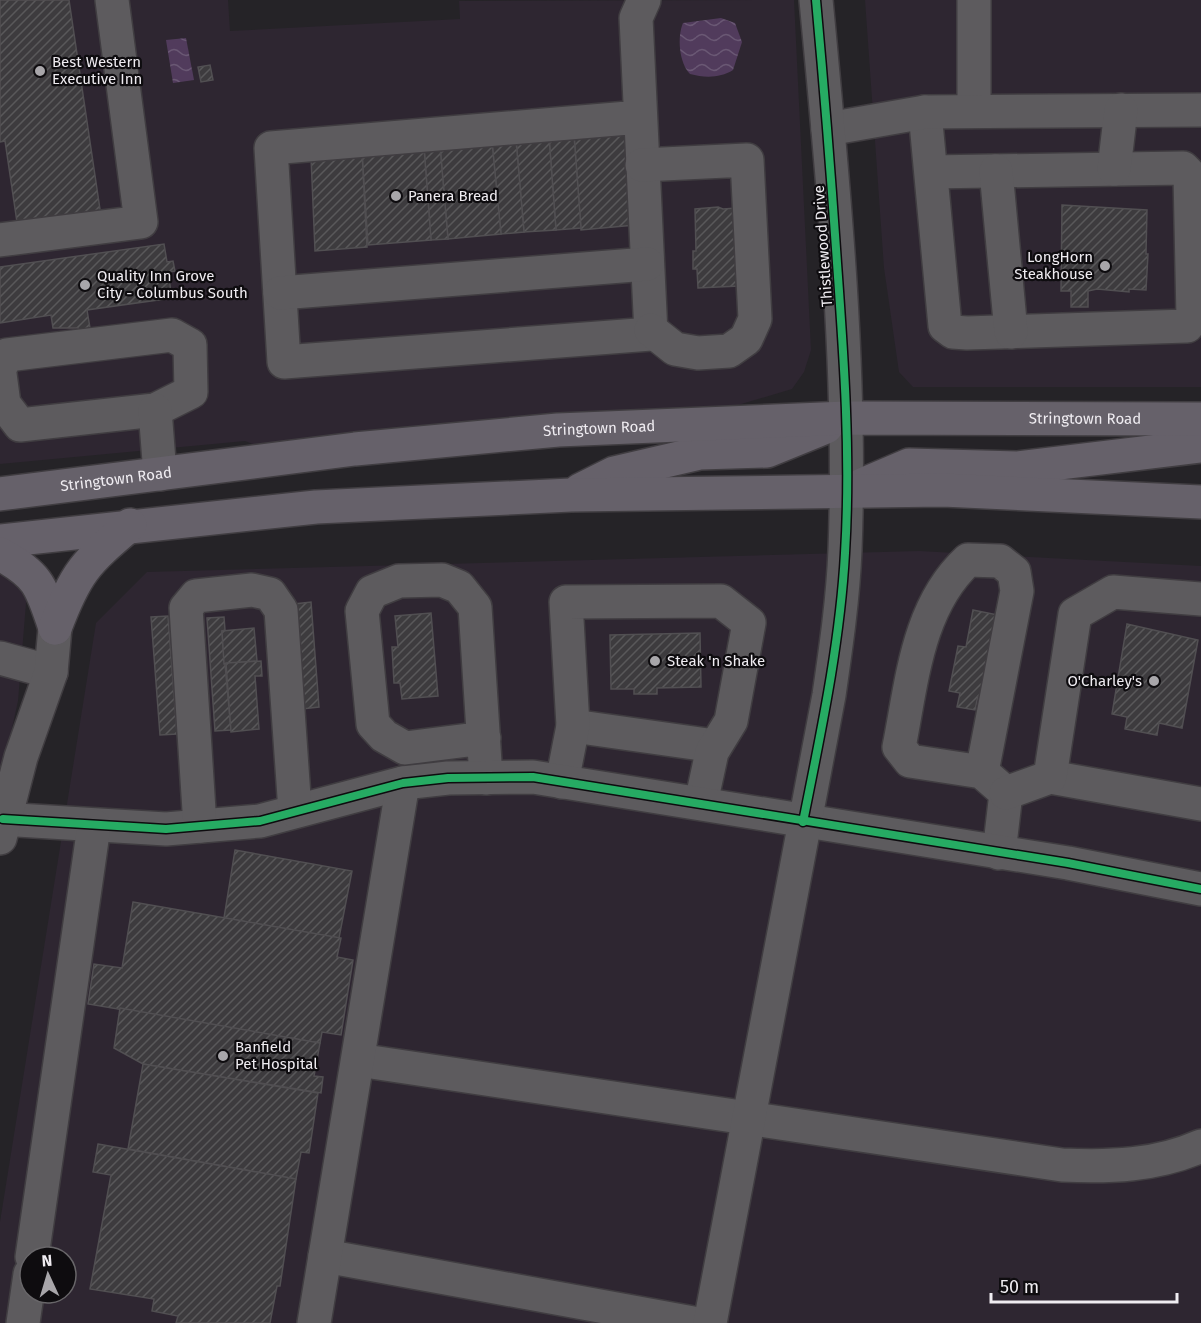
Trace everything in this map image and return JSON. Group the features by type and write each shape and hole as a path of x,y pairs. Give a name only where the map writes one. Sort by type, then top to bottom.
{"main road":[{"name":"Stringtown Road","path":"0,494 355,449 558,430 846,418 1201,419"},
{"path":"571,495 614,473 700,453 767,451 846,418"},
{"path":"847,491 909,465 1018,468 1201,446"},
{"path":"0,541 130,525 315,507 571,495 943,490 1201,502"},
{"path":"55,628 69,590 80,571 94,555 130,525"},
{"path":"0,554 31,573 40,586 55,628"}],"street":[{"path":"0,240 141,222 112,0"},
{"path":"640,117 271,148 284,362 651,334 636,18 644,0"},
{"name":"Thistlewood Drive","path":"710,1323 803,822 829,695 839,624 847,491 846,418 828,129 816,0"},
{"path":"974,0 974,111"},
{"path":"1114,169 1121,110"},
{"path":"828,129 925,112 1201,110"},
{"path":"925,112 945,326 953,332 1011,332 1186,326 1193,318 1190,175 1184,168 931,172"},
{"path":"642,165 747,160 755,319 746,339 729,351 698,353 675,349 651,330"},
{"path":"996,171 1011,332"},
{"path":"280,293 647,264"},
{"path":"0,368 7,355 172,335 190,345 191,392 155,410 20,425 4,404 0,374"},
{"path":"155,410 160,474"},
{"path":"982,772 1017,591 1014,572 1000,561 968,560 952,575 920,635 899,747 910,761 982,772 1006,794"},
{"path":"484,738 405,748 384,736 373,724 362,610 372,592 399,581 442,580 459,587 475,607 484,738 486,778"},
{"path":"200,826 186,608 196,596 252,590 270,594 281,610 296,811"},
{"path":"1050,777 1075,614 1113,592 1201,599"},
{"path":"562,782 573,726 566,602 722,601 749,623 731,721 715,746 701,803"},
{"path":"55,628 51,672 21,757 1,825 166,829 260,821 403,783 533,777 1200,885"},
{"path":"0,658 51,672"},
{"path":"573,726 715,746"},
{"path":"1006,794 1050,777 1201,804"},
{"path":"314,1323 403,783"},
{"path":"999,853 1006,794"},
{"path":"34,1245 94,826"},
{"path":"358,1060 1062,1166 1120,1166 1177,1156 1201,1146"},
{"path":"325,1256 693,1323"},
{"path":"23,1323 26,1305"}],"shaded area":[{"path":"0,0 228,0 230,31 460,19 459,1 794,0 811,350 804,372 792,389 738,405 357,435 263,448 245,441 0,464"},
{"path":"865,0 1201,0 1201,387 913,387 899,372 884,268"},
{"path":"919,551 1201,566 1201,1323 0,1323 0,1222 96,623 147,572"},
{"path":"0,574 27,591 18,701 0,783"}],"water":[{"path":"721,18 735,23 742,42 733,70 723,75 690,74 683,63 680,50 683,23"},
{"path":"186,38 194,80 173,83 166,40"}],"building":[{"name":"Best Western Executive Inn","path":"0,0 69,0 101,216 18,229 5,141 0,142"},
{"path":"210,65 213,80 201,82 198,67"},
{"path":"627,127 626,154 628,154 635,225 581,230 574,135"},
{"path":"574,135 581,228 556,230 549,137"},
{"path":"549,137 556,230 524,232 516,140"},
{"path":"516,140 524,232 501,234 492,142"},
{"path":"492,142 501,234 448,239 440,146"},
{"path":"440,146 448,239 431,240 424,147"},
{"name":"Panera Bread","path":"424,147 431,240 368,245 362,152"},
{"path":"362,152 367,247 315,251 311,157"},
{"name":"LongHorn Steakhouse","path":"1062,205 1147,210 1146,290 1129,289 1129,292 1097,289 1088,291 1088,307 1071,307 1071,291 1061,291"},
{"path":"736,208 739,286 698,288 697,269 693,269 693,251 696,251 695,209"},
{"name":"Quality Inn Grove City - Columbus South","path":"164,244 167,262 173,261 175,271 168,272 172,298 87,310 91,334 80,336 78,328 53,328 51,315 0,323 0,267"},
{"path":"311,602 319,707 302,709 294,604"},
{"path":"973,610 1003,616 987,698 978,696 975,710 957,707 960,693 949,691 958,646 966,647"},
{"path":"431,613 438,696 402,699 400,683 394,683 392,647 398,647 395,616"},
{"path":"168,616 177,734 160,735 151,617"},
{"path":"224,617 225,630 222,631 231,730 215,731 207,618"},
{"name":"O'Charley's","path":"1127,624 1198,640 1182,728 1159,723 1157,735 1125,729 1127,717 1112,714"},
{"path":"254,628 257,661 224,664 222,631"},
{"name":"Steak 'n Shake","path":"700,633 701,687 657,688 657,694 634,694 634,689 611,689 610,635"},
{"path":"261,661 262,676 255,676 259,729 231,732 226,663"},
{"path":"235,850 352,871 339,938 224,918"},
{"path":"133,902 341,938 337,957 353,960 341,1035 322,1032 320,1043 88,1004 94,964 122,968"},
{"name":"Banfield Pet Hospital","path":"120,1008 320,1043 314,1076 323,1077 321,1093 143,1064 114,1048"},
{"path":"143,1064 318,1093 309,1153 301,1152 296,1179 128,1149"},
{"path":"98,1144 296,1179 280,1286 277,1286 270,1323 176,1323 178,1316 152,1311 154,1299 90,1289 111,1175 93,1172"}],"cycle path":[{"path":"803,822 829,688 839,621 847,517 846,408 842,335 816,0"},
{"path":"3,819 166,829 260,821 403,783 448,778 533,777 1068,863 1201,889"}],"place":[{"name":"Best Western Executive Inn","path":"40,71"},
{"name":"Panera Bread","path":"396,196"},
{"name":"LongHorn Steakhouse","path":"1105,266"},
{"name":"Quality Inn Grove City - Columbus South","path":"85,285"},
{"name":"Steak 'n Shake","path":"655,661"},
{"name":"O'Charley's","path":"1154,681"},
{"name":"Banfield Pet Hospital","path":"223,1056"}]}
